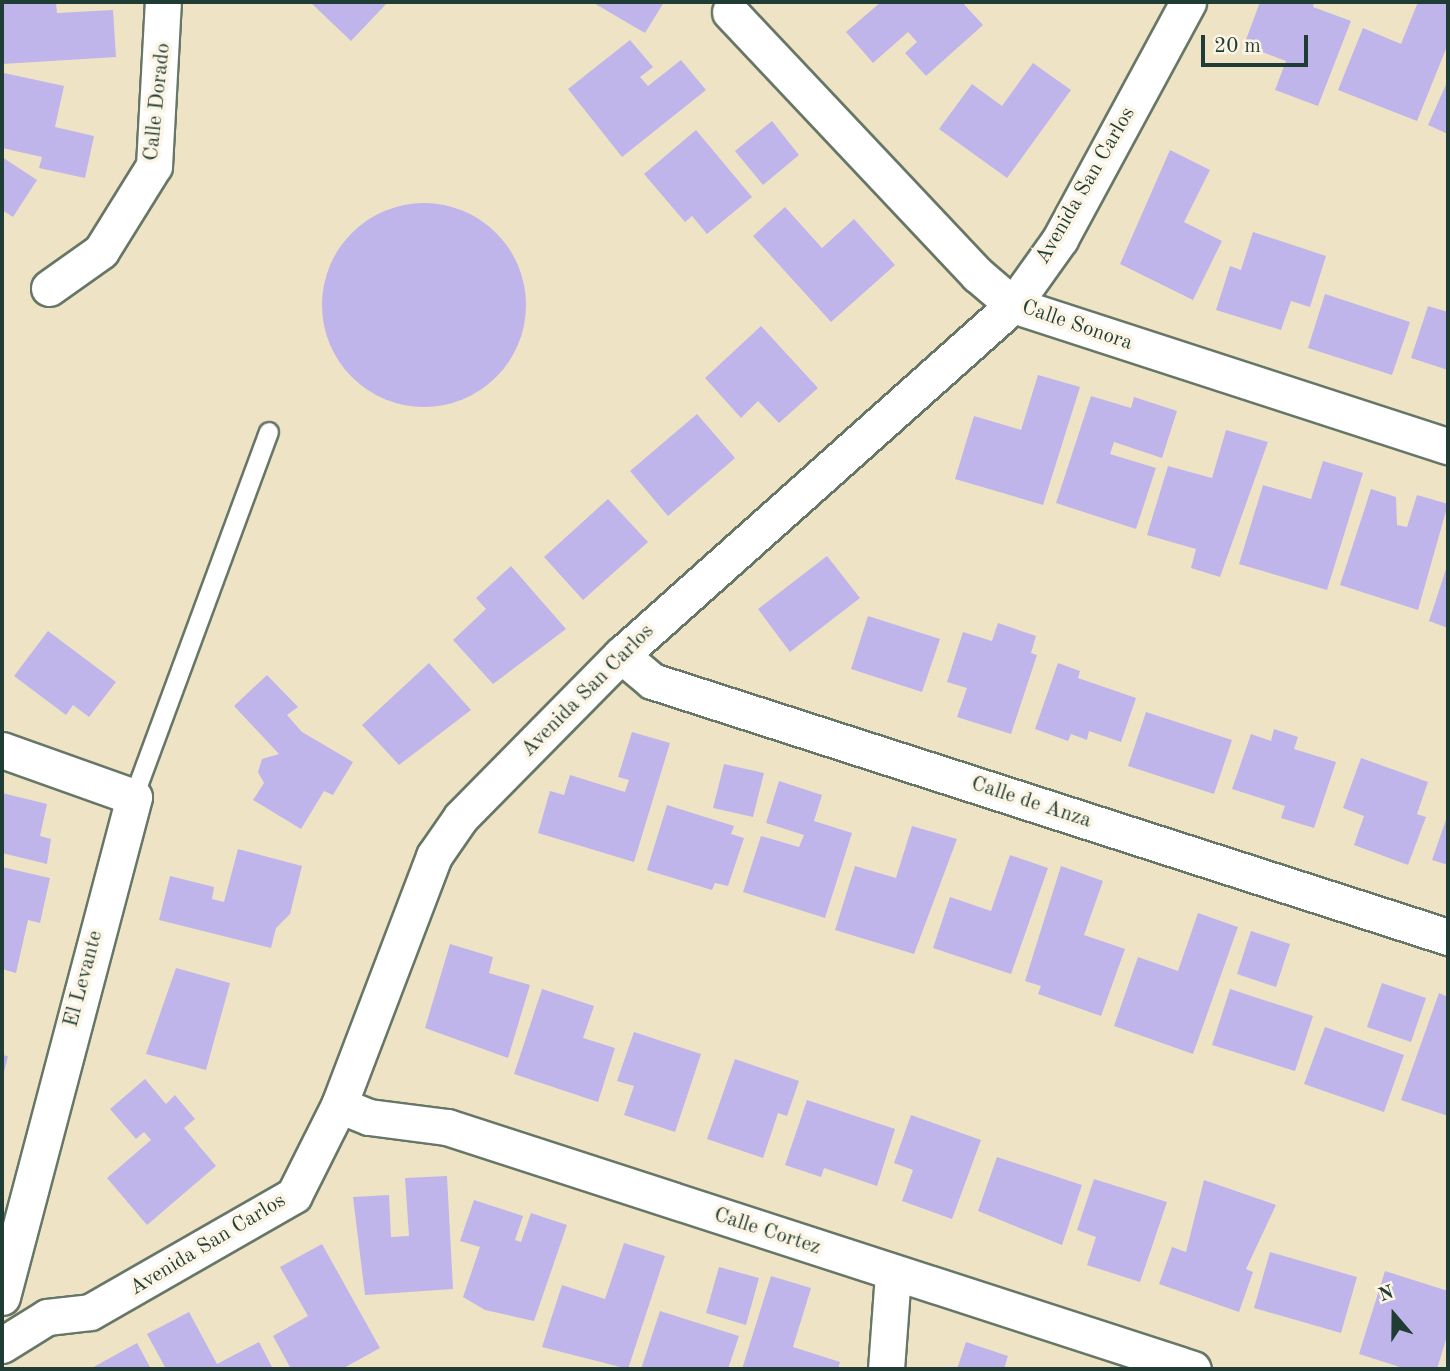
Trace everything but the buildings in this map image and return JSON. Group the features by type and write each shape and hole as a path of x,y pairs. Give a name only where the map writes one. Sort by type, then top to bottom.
{"street":[{"name":"Calle Dorado","path":"49,288 101,251 154,166 163,2"},
{"name":"Avenida San Carlos","path":"2,1345 47,1317 90,1312 157,1278 293,1195 339,1105 434,856 461,817 621,654 1013,305 1060,239 1188,2"},
{"name":"Calle Sonora","path":"730,12 978,275 1013,305 1448,446"},
{"name":"Calle de Anza","path":"621,654 652,681 1448,937"},
{"path":"2,750 134,797"},
{"name":"El Levante","path":"2,1297 16,1168 134,797"},
{"name":"Calle Cortez","path":"339,1105 369,1117 447,1127 893,1274 1193,1369"},
{"path":"886,1369 893,1274"}],"lane":[{"path":"134,797 269,432"}]}
